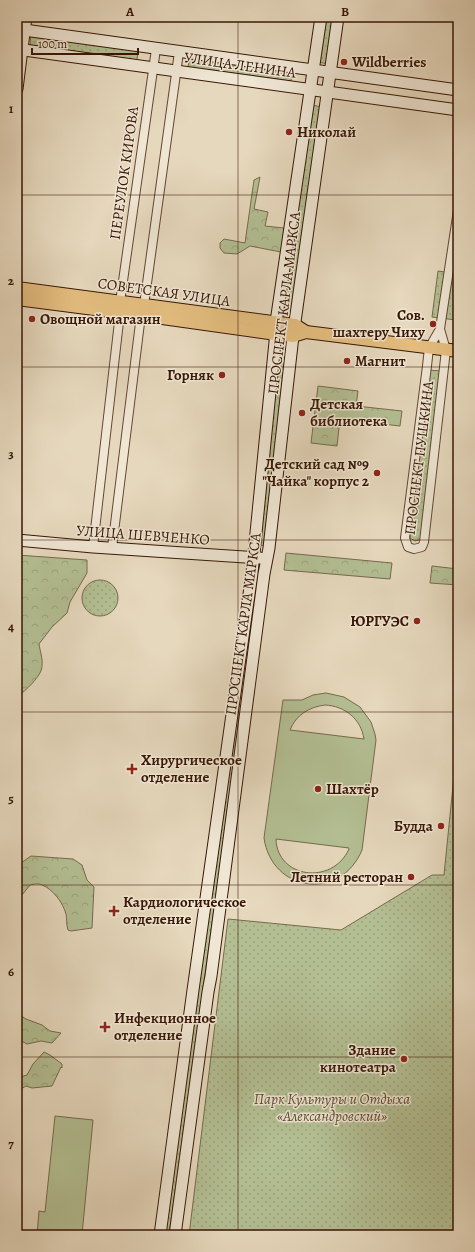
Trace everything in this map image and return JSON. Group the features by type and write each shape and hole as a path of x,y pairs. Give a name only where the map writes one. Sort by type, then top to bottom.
{"main road":[{"path":"17,89 21,30 26,17"},
{"name":"ПРОСПЕКТ КАРЛА МАРКСА","path":"160,1235 254,558 276,328 321,17"},
{"name":"ПРОСПЕКТ КАРЛА МАРКСА","path":"175,1235 269,548 294,330 338,17"},
{"name":"УЛИЦА ЛЕНИНА","path":"21,30 458,90"},
{"name":"УЛИЦА ЛЕНИНА","path":"20,49 458,110"},
{"name":"СОВЕТСКАЯ УЛИЦА","path":"17,288 120,307"},
{"name":"СОВЕТСКАЯ УЛИЦА","path":"17,299 120,307 458,351"},
{"name":"УЛИЦА ШЕВЧЕНКО","path":"17,540 93,547 267,558"}],"street":[{"name":"ПЕРЕУЛОК КИРОВА","path":"93,547 120,307 156,49"},
{"path":"112,548 179,52"},
{"name":"ПРОСПЕКТ ПУШКИНА","path":"440,329 446,350 424,542 422,547 414,549 408,547 406,538 429,348 440,329 458,210"}],"green space":[{"path":"323,17 336,17 329,64 317,62"},
{"path":"31,34 138,50 137,60 30,45"},
{"path":"190,57 292,71 291,81 188,67"},
{"path":"312,105 322,107 293,309 283,308"},
{"path":"260,177 254,209 268,212 265,226 284,228 281,252 250,246 237,254 224,253 220,248 220,243 224,239 245,243 254,180"},
{"path":"438,271 458,274 458,306 456,320 432,317"},
{"path":"279,352 287,353 266,546 258,545"},
{"path":"427,370 442,371 422,539 415,541 410,538"},
{"path":"318,386 358,391 356,406 402,411 400,426 340,419 337,446 311,443"},
{"path":"286,553 392,563 390,579 284,570"},
{"path":"17,555 87,560 87,573 70,602 67,613 52,627 39,644 42,663 39,674 36,679 17,697"},
{"path":"432,566 458,569 458,585 430,583"},
{"path":"255,576 260,576 169,1235 165,1235"},
{"path":"100,580 113,585 118,598 113,611 100,616 87,611 82,598 87,585"},
{"path":"326,693 344,697 360,707 371,722 376,740 362,850 352,866 339,877 324,883 308,884 293,879 280,870 270,856 264,838 283,700 302,700 313,695","holes":["325,705 339,708 351,715 359,725 364,739 290,730 299,716 308,710","276,839 349,848 349,849 341,861 331,869 319,872 306,872 295,869 285,862 279,852"]},
{"name":"Парк Культуры и Отдыха «Александровский»","path":"458,736 458,1235 189,1235 228,919 341,930 432,875 444,875"},
{"path":"31,856 73,859 82,865 87,880 94,887 92,928 71,931 68,930 63,905 54,893 41,884 30,885 17,899 17,874 21,863"},
{"path":"17,1013 26,1019 42,1025 50,1031 61,1033 52,1043 41,1041 27,1044 17,1039"},
{"path":"44,1052 62,1064 62,1068 61,1067 52,1086 32,1088 26,1086 21,1089 17,1103 17,1078 27,1075 33,1064"},
{"path":"55,1116 93,1120 82,1235 37,1235 39,1211 45,1212"}],"place":[{"name":"Wildberries","path":"344,62"},
{"name":"Николай","path":"289,132"},
{"name":"Овощной магазин","path":"32,319"},
{"name":"Сов. шахтеру Чиху","path":"433,324"},
{"name":"Магнит","path":"347,361"},
{"name":"Горняк","path":"222,375"},
{"name":"Детская библиотека","path":"302,413"},
{"name":"Детский сад №9 \"Чайка\" корпус 2","path":"377,473"},
{"name":"ЮРГУЭС","path":"417,621"},
{"name":"Хирургическое отделение","path":"132,769"},
{"name":"Шахтёр","path":"318,789"},
{"name":"Будда","path":"441,826"},
{"name":"Летний ресторан","path":"411,877"},
{"name":"Кардиологическое отделение","path":"114,911"},
{"name":"Инфекционное отделение","path":"105,1027"},
{"name":"Здание кинотеатра","path":"404,1059"}]}
